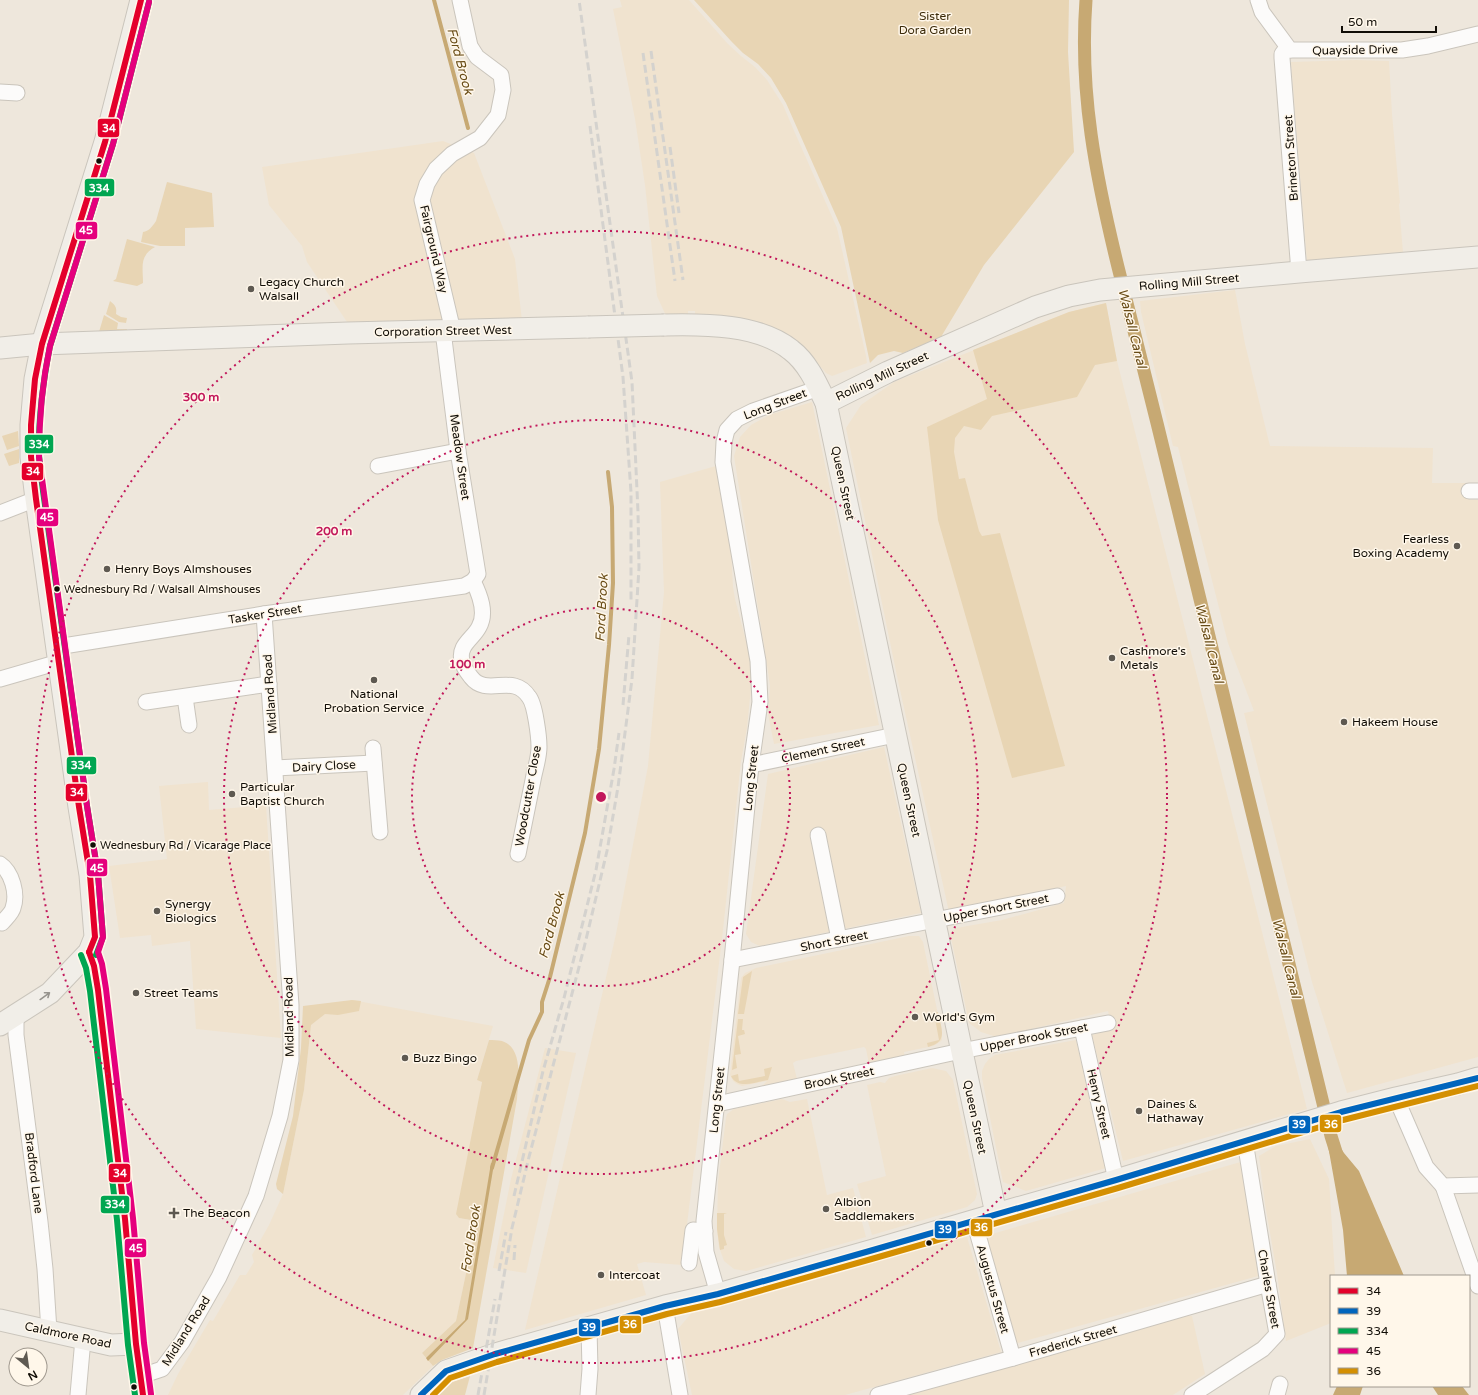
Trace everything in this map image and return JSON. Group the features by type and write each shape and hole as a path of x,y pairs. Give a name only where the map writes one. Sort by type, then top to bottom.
{"street":[{"path":"8,1020 50,993 89,952 95,937 90,875 36,500 31,457 31,411 35,379 42,344 105,142 141,0"},
{"name":"Fairground Way","path":"448,331 422,200 427,184 436,169 452,154 480,138 498,115 504,90 501,75 477,57 470,46 460,0"},
{"path":"1258,0 1262,12 1290,50"},
{"name":"Quayside Drive","path":"1290,50 1402,50 1428,46 1478,34"},
{"name":"Brineton Street","path":"1290,50 1285,50 1282,54 1282,58 1299,272"},
{"path":"0,92 17,93"},
{"name":"Rolling Mill Street","path":"823,396 888,372 1035,307 1069,296 1100,290 1478,257"},
{"name":"Corporation Street West","path":"0,348 42,344 697,324 742,330 771,338 791,349 808,368 823,396"},
{"name":"Meadow Street","path":"448,331 458,451 478,574 473,581"},
{"name":"Long Street","path":"718,1294 706,1252 704,1221 751,765 760,702 758,661 723,462 724,442 728,430 737,419 752,411 823,396"},
{"name":"Queen Street","path":"823,396 996,1214"},
{"path":"378,466 458,451"},
{"path":"0,513 36,500"},
{"name":"Tasker Street","path":"0,679 58,655 264,614 464,586 473,581"},
{"name":"Woodcutter Close","path":"473,581 478,590 482,604 482,620 479,629 467,641 463,648 462,661 465,668 474,681 486,687 515,685 529,696 533,704 539,747 518,854"},
{"name":"Midland Road","path":"142,1386 162,1369 182,1342 219,1277 256,1196 280,1116 291,1060 291,1005 264,614"},
{"path":"146,702 269,684"},
{"path":"185,697 189,724"},
{"name":"Clement Street","path":"751,765 895,735"},
{"name":"Dairy Close","path":"275,768 374,755 380,832"},
{"path":"818,835 839,940"},
{"path":"0,864 6,868 15,890 13,909 2,923"},
{"name":"Upper Short Street","path":"935,920 1057,896"},
{"name":"Short Street","path":"732,960 935,920"},
{"path":"89,952 94,966 97,985 109,1082 125,1219 136,1344 142,1386"},
{"name":"Bradford Lane","path":"8,1020 16,1035 44,1261 49,1331"},
{"name":"Upper Brook Street","path":"961,1051 1108,1023"},
{"name":"Henry Street","path":"1082,1028 1116,1180"},
{"name":"Brook Street","path":"717,1104 961,1051"},
{"path":"421,1395 442,1374 452,1369 496,1354 665,1306 718,1294 974,1221 1341,1112 1396,1098 1468,1084 1478,1078"},
{"path":"1396,1098 1426,1167 1443,1186 1478,1286"},
{"name":"Charles Street","path":"1192,1395 1263,1349 1277,1334 1245,1141"},
{"path":"1443,1186 1478,1185"},
{"name":"Augustus Street","path":"974,1221 1012,1358"},
{"path":"689,1262 693,1230 705,1231"},
{"name":"Frederick Street","path":"878,1395 1268,1284"},
{"path":"665,1306 680,1395"},
{"name":"Caldmore Road","path":"0,1320 111,1345 136,1344"},
{"path":"588,1395 590,1369 589,1328"},
{"path":"78,1395 83,1339"}],"shaded area":[{"path":"620,0 689,0 727,43 755,67 767,80 783,105 837,228 867,363 832,376 826,373 800,343 771,327 740,320 695,319 695,311 688,311 688,319 667,318 657,296 645,185 635,119 613,9 622,7"},
{"path":"1356,60 1389,61 1403,253 1307,261 1291,62"},
{"path":"443,141 474,153 515,259 522,321 349,325 307,262 302,246 269,205 262,167"},
{"path":"1235,290 1245,344 1270,446 1433,448 1432,483 1469,483 1470,500 1478,500 1478,1057 1347,1093 1312,982 1244,713 1254,711 1228,643 1178,447 1173,446 1141,312 1140,301"},
{"path":"1106,303 1117,361 1307,1109 1123,1161 1092,1035 1112,1029 1108,1011 997,1037 981,1032 969,1023 950,933 956,928 1002,920 1064,903 1066,886 949,912 897,676 846,428 861,405 894,382 1069,312"},
{"path":"812,402 879,725 774,744 768,714 770,686 734,456 740,437 751,425 769,415"},
{"path":"716,466 731,549 735,599 753,668 747,728 741,761 722,939 682,1265 644,1262 637,1264 646,1295 525,1330 616,934 648,766 664,592 660,482"},
{"path":"884,747 921,913 760,946 751,942 746,934 768,774"},
{"path":"208,782 209,810 266,805 281,1038 196,1029 190,941 152,946 151,935 120,938 109,866 167,859 159,786"},
{"path":"909,936 919,936 923,942 942,1034 942,1040 940,1042 933,1046 904,1052 905,1057 869,1064 866,1049 864,1047 796,1061 793,1063 797,1079 762,1086 767,1081 742,1086 733,1081 730,1075 741,978 745,973 756,968"},
{"path":"352,1000 493,1026 477,1080 482,1081 459,1218 477,1221 456,1321 422,1353 433,1366 403,1395 168,1395 178,1374 210,1320 213,1321 240,1275 246,1275 254,1262 252,1255 269,1225 283,1194 304,1090 311,1025 328,1011"},
{"path":"1076,1040 1106,1168 1026,1191 1003,1182 982,1078 982,1071 985,1064 995,1055"},
{"path":"545,1048 576,1053 526,1273 493,1268 511,1179"},
{"path":"932,1068 946,1071 953,1080 977,1194 975,1200 967,1207 872,1235 857,1184 886,1176 867,1085 880,1082 885,1083 889,1078 895,1076"},
{"path":"782,1099 790,1102 807,1099 827,1195 853,1188 866,1237 746,1271 734,1269 724,1261 719,1247 717,1229 718,1182 727,1114 734,1109"},
{"path":"1334,1138 1359,1171 1404,1275 1347,1275 1343,1230 1327,1140"},
{"path":"1310,1139 1329,1179 1335,1275 1330,1275 1330,1323 1286,1341 1259,1156 1276,1146"},
{"path":"1244,1161 1258,1276 1014,1344 985,1236"},
{"path":"491,1163 494,1164 468,1319 428,1361 426,1358 465,1320"},
{"path":"967,1237 1001,1352 845,1395 692,1395 678,1329 694,1310"},
{"path":"1184,1316 1192,1316 1205,1374 1173,1395 900,1395"},
{"path":"1337,1387 1363,1387 1360,1395 1333,1395"},
{"path":"1433,1387 1463,1387 1469,1395 1438,1395"}],"green space":[{"name":"Sister Dora Garden","path":"694,0 1069,0 1068,52 1074,152 984,265 941,337 903,353 894,351 878,355 870,363 841,227 786,103 771,78 758,64 743,53 731,41"},
{"path":"167,182 212,193 214,227 185,228 185,246 160,246 141,242 143,232 147,231 156,221"},
{"path":"127,239 155,247 146,254 144,258 143,283 137,286 113,281 116,279"},
{"path":"110,301 115,306 116,314 127,318 126,323 119,322 106,314"},
{"path":"1106,303 1117,361 1095,365 1077,397 992,416 981,430 964,426 955,438 954,452 959,479 965,478 979,531 982,536 1000,533 1065,766 1012,778 938,520 927,427 987,399 973,350 1069,312"},
{"path":"104,315 118,323 117,329 127,329 127,334 99,332"},
{"path":"18,431 19,446 7,450 2,436"},
{"path":"19,449 19,463 9,466 4,454"},
{"path":"752,971 744,1014 738,1014 743,977"},
{"path":"352,1000 361,1001 359,1011 338,1015 325,1014 311,1025 304,1090 283,1194 277,1189 276,1184 293,1116 301,1048 303,1006"},
{"path":"938,1012 942,1029 941,1038 935,1045 928,1047 927,1043 939,1040 934,1013"},
{"path":"738,1019 743,1019 742,1030 744,1030 745,1034 738,1036 741,1054 735,1055 737,1068 732,1070"},
{"path":"489,1040 502,1041 509,1045 514,1051 518,1066 517,1099 473,1348 442,1360 433,1366 422,1353 456,1321 477,1221 459,1218 456,1214 482,1082 477,1080"},
{"path":"772,1067 768,1080 742,1084 738,1083 731,1076 738,1074 739,1081 765,1076 764,1069"},
{"path":"717,1213 727,1213 724,1214 724,1235 727,1245 724,1246 724,1249 720,1250 717,1229"},
{"path":"470,1376 465,1395 439,1395 452,1382"}],"waterway":[{"name":"Ford Brook","path":"434,0 468,128"},
{"name":"Walsall Canal","path":"1086,0 1084,34 1087,102 1096,167 1103,200 1118,267 1331,1136 1337,1155"},
{"name":"Ford Brook","path":"492,1168 529,1040 542,1012 542,1002 550,977 585,833 599,749 609,645 613,583 612,507 608,472"}],"railway":[{"path":"484,1395 512,1228 529,1157 584,948 607,851 618,787 632,679 639,568 632,382 579,0"},
{"path":"651,51 683,280"},
{"path":"643,53 675,281"},
{"path":"590,126 623,377 631,492 631,603"},
{"path":"670,147 679,213"},
{"path":"623,705 629,635"},
{"path":"514,1196 543,1071 564,998 596,870 619,733"},
{"path":"499,1271 506,1232"},
{"path":"514,1260 515,1245"},
{"path":"478,1395 495,1299"}],"transit line":[{"name":"34","path":"89,952 95,937 90,875 79,807 36,499 31,457 31,425 35,379 42,344 105,142 141,0"},
{"name":"334","path":"96,955 103,937 98,874 87,806 42,482 39,455 39,427 43,387 50,346 113,144 149,2"},
{"name":"45","path":"149,2 113,144 50,346 42,401 39,457 87,806 98,874 103,937 98,952 102,964 106,989 133,1218 144,1343 151,1394"},
{"name":"34","path":"89,952 94,966 98,990 125,1219 136,1344 143,1395"},
{"name":"334","path":"81,955 86,968 90,991 117,1220 128,1345 135,1395"},
{"name":"39","path":"421,1395 446,1371 495,1354 665,1306 718,1294 873,1250 1116,1180 1341,1112 1478,1078"},
{"name":"36","path":"433,1395 450,1378 497,1362 667,1314 720,1302 875,1258 1118,1188 1343,1120 1478,1086"}],"place":[{"name":"Legacy Church Walsall","path":"251,289"},
{"name":"Fearless Boxing Academy","path":"1457,546"},
{"name":"Henry Boys Almshouses","path":"107,569"},
{"name":"Wednesbury Rd / Walsall Almshouses","path":"57,589"},
{"name":"Cashmore's Metals","path":"1112,658"},
{"name":"National Probation Service","path":"374,680"},
{"name":"Hakeem House","path":"1344,722"},
{"name":"Particular Baptist Church","path":"232,794"},
{"name":"Wednesbury Rd / Vicarage Place","path":"93,845"},
{"name":"Synergy Biologics","path":"157,911"},
{"name":"Street Teams","path":"136,993"},
{"name":"World's Gym","path":"915,1017"},
{"name":"Buzz Bingo","path":"405,1058"},
{"name":"Daines & Hathaway","path":"1139,1111"},
{"name":"Albion Saddlemakers","path":"826,1209"},
{"name":"The Beacon","path":"174,1213"},
{"name":"Intercoat","path":"601,1275"}]}
